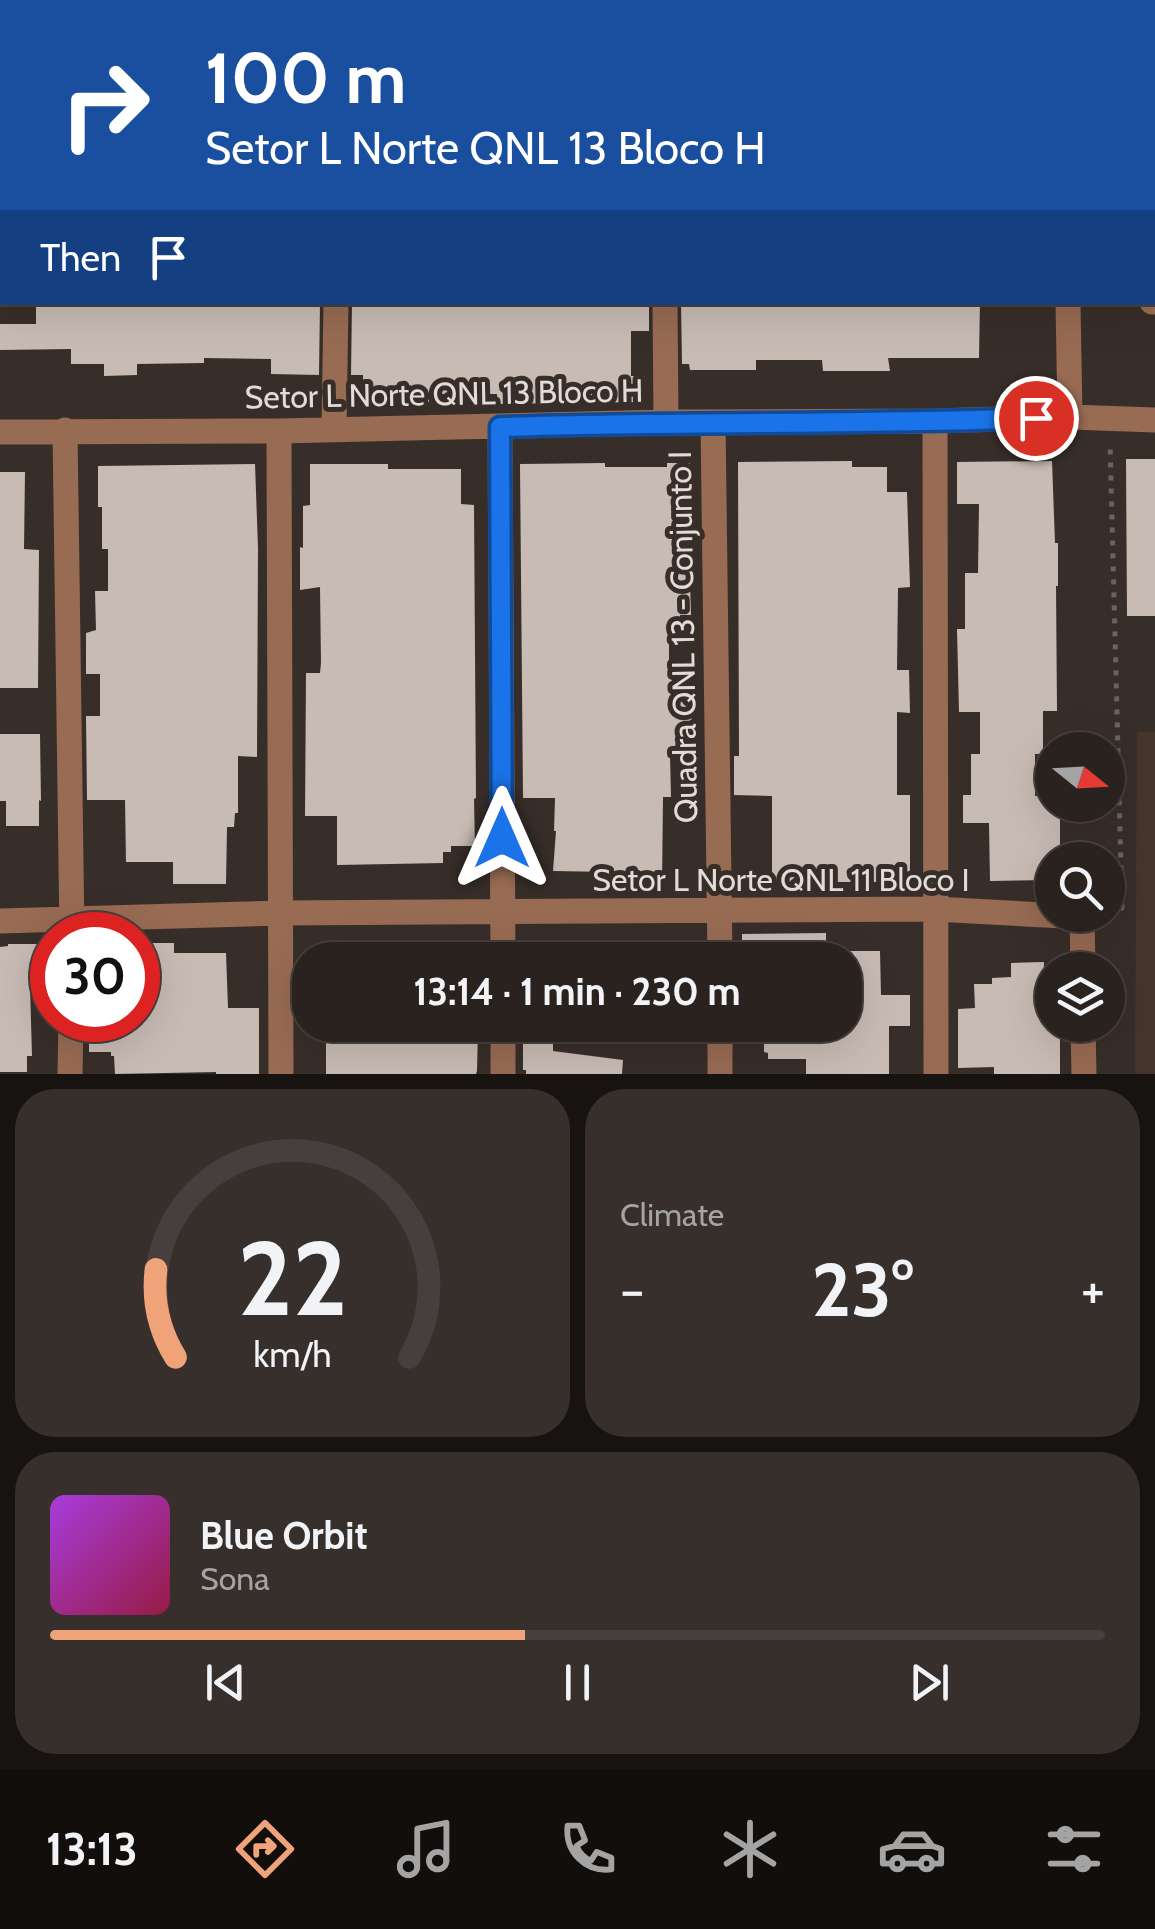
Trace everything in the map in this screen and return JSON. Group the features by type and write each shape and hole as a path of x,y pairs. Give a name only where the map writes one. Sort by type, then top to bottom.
{"street":[{"path":"334,429 336,305"},
{"path":"665,305 666,422"},
{"path":"1068,305 1070,417"},
{"name":"Setor L Norte QNL 13 Bloco H","path":"0,432 935,422 1070,417 1155,420"},
{"name":"Quadra QNL 13 - Conjunto I","path":"713,422 720,942"},
{"path":"935,422 936,1074"},
{"path":"500,427 503,942"},
{"path":"64,430 72,912"},
{"path":"279,431 281,1074"},
{"name":"Setor L Norte QNL 11 Bloco I","path":"160,921 280,912 935,909 1035,912"},
{"name":"Setor L Norte QNL 11 Bloco I","path":"0,921 30,924"},
{"path":"70,1074 71,1042"},
{"path":"503,1042 503,1074"},
{"path":"720,1042 720,1074"},
{"path":"1084,1042 1084,1074"}],"path":[{"path":"1110,419 1120,842"}],"shaded area":[{"path":"1137,732 1155,732 1155,1074 1135,1074"}],"building":[{"path":"36,305 320,305 319,375 271,374 271,359 204,358 204,363 137,364 137,375 104,376 104,364 71,364 71,349 0,350 0,324 36,324"},
{"path":"352,305 649,305 649,331 631,331 631,376 645,376 644,402 497,404 497,394 429,394 429,402 363,402 363,375 351,375"},
{"path":"681,305 980,305 979,358 888,358 890,371 823,371 822,360 756,360 756,370 690,370 689,364 682,364"},
{"path":"1126,459 1155,459 1155,616 1127,616"},
{"path":"852,461 852,467 887,467 887,492 907,492 910,587 898,588 897,670 909,670 910,713 897,712 897,795 910,795 910,880 772,882 772,796 734,795 734,756 739,756 738,462"},
{"path":"1052,461 1058,543 1057,711 1043,711 1043,732 1035,732 1035,822 1060,822 1060,842 1035,842 1035,880 990,881 989,823 963,823 963,795 971,795 971,754 980,754 980,712 959,712 957,629 965,629 965,573 978,573 979,504 957,504 957,462"},
{"path":"605,463 605,467 667,467 667,463 690,463 691,615 680,615 680,629 669,630 669,672 692,671 692,755 670,755 671,797 663,797 662,886 609,886 611,872 553,871 555,798 523,798 520,464"},
{"path":"255,464 257,757 238,756 238,813 234,827 227,827 226,884 173,884 173,862 126,862 125,800 87,800 86,716 100,716 100,674 86,674 86,633 96,630 95,591 108,591 108,549 102,549 98,466"},
{"path":"310,464 461,469 461,504 474,505 475,846 451,846 451,852 443,852 443,863 337,865 337,816 305,816 306,673 320,673 321,663 320,587 300,590 303,506 310,505"},
{"path":"0,472 25,472 24,549 39,550 38,688 0,688"},
{"path":"0,734 40,734 39,826 6,826 6,801 0,801"},
{"path":"826,933 826,942 742,942 742,934"},
{"path":"160,943 174,943 174,953 226,953 228,1008 259,1008 259,1074 115,1074 111,1052 89,1052 89,1042 160,1042"},
{"path":"30,944 32,1056 27,1056 27,1072 0,1072 0,947"},
{"path":"862,951 880,951 881,995 910,995 910,1026 889,1026 889,1074 806,1074 806,1059 768,1059 764,1042 862,1042"},
{"path":"1035,962 1035,1042 1060,1042 1060,1074 994,1074 994,1067 958,1068 958,1009 975,1008 974,984 992,984 992,978 1011,977 1011,963"},
{"path":"326,1042 478,1042 476,1074 326,1074"},
{"path":"523,1042 553,1042 553,1051 623,1060 622,1074 526,1074"}],"route":[{"path":"502,838 500,427 1036,418"}]}
